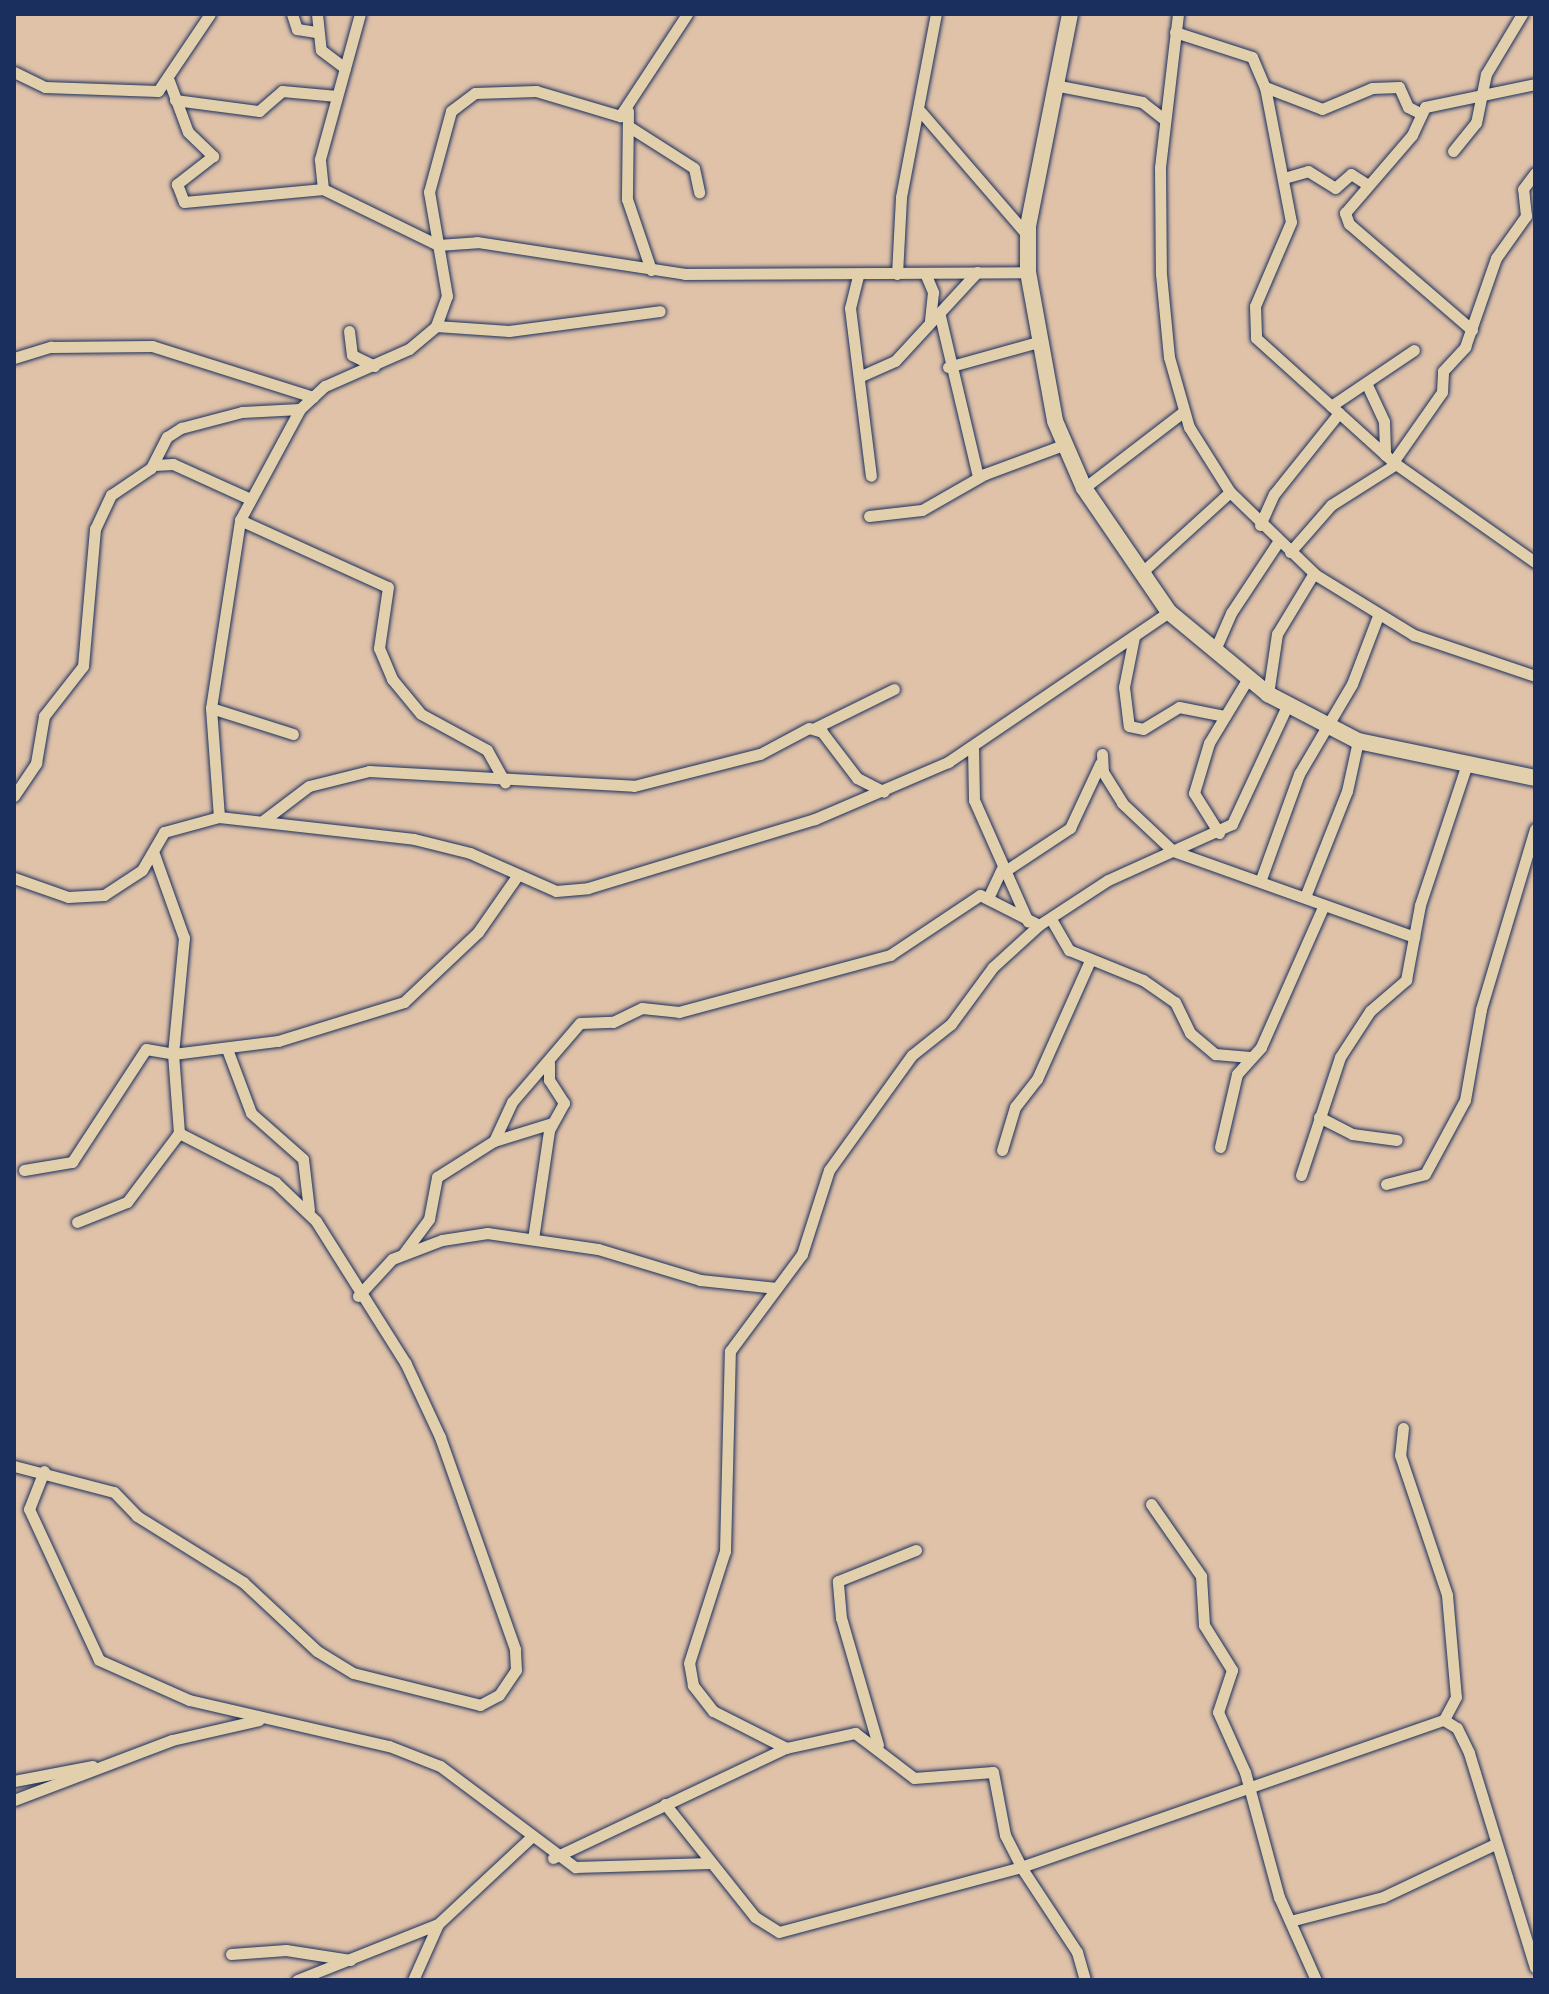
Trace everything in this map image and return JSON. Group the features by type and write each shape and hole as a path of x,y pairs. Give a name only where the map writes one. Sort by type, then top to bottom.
{"street":[{"path":"14,72 45,87 149,93 169,81 210,14"},
{"path":"292,14 297,29 316,32"},
{"path":"317,14 316,32 321,50 345,68"},
{"path":"323,189 320,159 360,14"},
{"path":"651,270 627,199 628,111 687,14"},
{"path":"897,274 901,197 921,112 936,14"},
{"path":"1070,14 1054,85 1028,235 1028,272 1038,342 1063,445 1084,488 1169,612 1247,680 1268,694 1324,729 1358,741 1535,778"},
{"path":"1178,14 1165,120 1163,309 1183,412 1230,492 1260,525 1314,573 1378,616 1455,652 1535,676"},
{"path":"1453,151 1472,130 1480,97 1522,14"},
{"path":"1175,32 1252,57 1265,87 1284,178 1291,231 1251,329 1391,461 1535,562"},
{"path":"169,81 188,132 213,156 177,184 178,199 207,203 323,189 438,245 477,242 651,270 858,276 1028,272"},
{"path":"1472,330 1345,219 1368,185 1412,135 1420,113 1437,100 1480,97 1535,84"},
{"path":"1054,85 1142,102 1165,120"},
{"path":"1265,87 1322,109 1372,88 1399,87 1408,107 1420,113"},
{"path":"175,100 259,111 282,91 337,96"},
{"path":"219,817 211,708 240,520 248,498 300,409 313,397 375,366 436,326 447,296 429,192 444,126 458,102 475,93 550,92 615,117 628,111"},
{"path":"921,112 1028,235"},
{"path":"628,126 694,168 699,192"},
{"path":"1284,178 1308,171 1335,188 1351,174 1368,185"},
{"path":"1290,552 1331,505 1391,461 1431,411 1443,371 1472,330 1496,258 1526,216 1523,189 1535,173"},
{"path":"861,376 895,361 977,272"},
{"path":"925,273 933,292 935,319 978,477"},
{"path":"858,276 850,308 861,376 871,476"},
{"path":"436,326 509,331 660,311"},
{"path":"349,331 352,355 375,366"},
{"path":"948,367 1038,342"},
{"path":"15,357 51,347 152,346 313,397"},
{"path":"1260,525 1274,494 1335,410 1414,350"},
{"path":"1368,387 1384,422 1391,461"},
{"path":"14,796 36,763 44,716 83,666 100,516 116,490 154,465 167,437 181,428 242,412 300,409"},
{"path":"1084,488 1183,412"},
{"path":"869,516 922,510 978,477 1063,445"},
{"path":"154,465 179,466 248,498"},
{"path":"1141,573 1230,492"},
{"path":"240,520 388,587 379,648 392,679 421,714 487,750 505,782"},
{"path":"1214,652 1231,613 1278,542"},
{"path":"1268,694 1275,637 1314,573"},
{"path":"14,878 68,897 104,895 132,880 171,828 219,817 436,843 556,891 580,890 884,792 973,747 1169,612"},
{"path":"1261,879 1324,729 1352,684 1378,616"},
{"path":"1134,637 1124,687 1129,726 1143,729 1179,707 1225,716"},
{"path":"1219,833 1194,793 1225,716 1247,680"},
{"path":"264,820 309,786 369,771 505,782 655,784 771,750 894,689"},
{"path":"786,1748 713,1711 693,1685 689,1663 725,1551 726,1364 814,1232 829,1170 912,1055 951,1024 993,967 1034,925 1051,919 1090,890 1219,833 1253,791 1287,706"},
{"path":"211,708 293,734"},
{"path":"815,728 857,778 884,792"},
{"path":"1305,897 1347,791 1358,741"},
{"path":"973,747 974,800 1002,872 1034,925"},
{"path":"989,896 1002,872 1070,828 1101,759 1122,803 1173,851 1261,879 1414,937"},
{"path":"1301,1175 1340,1057 1370,1011 1406,980 1414,937 1467,764"},
{"path":"1386,1184 1425,1174 1465,1100 1481,1009 1535,829"},
{"path":"77,1222 92,1222 127,1202 179,1133 173,1054 184,938 154,854"},
{"path":"24,1170 72,1162 145,1050 173,1054 227,1049 404,1002 478,932 517,876"},
{"path":"494,1141 512,1102 580,1023 613,1022 642,1008 679,1012 890,955 974,898 989,896 1034,925"},
{"path":"1220,1147 1237,1074 1251,1057 1324,905"},
{"path":"1051,919 1060,942 1089,963 1143,980 1175,1002 1190,1033 1215,1054 1251,1057"},
{"path":"1002,1150 1015,1107 1037,1079 1089,963"},
{"path":"227,1049 251,1113 303,1159 309,1210"},
{"path":"533,1239 552,1123 565,1099 549,1080 549,1062"},
{"path":"1319,1117 1352,1134 1397,1140"},
{"path":"403,1254 429,1219 437,1177 494,1141 552,1123"},
{"path":"14,1466 44,1471 114,1492 137,1516 243,1582 317,1651 353,1673 451,1702 480,1705 499,1695 516,1670 515,1649 454,1472 406,1364 358,1296 309,1210 275,1182 179,1133"},
{"path":"358,1296 378,1268 403,1254 470,1234 598,1249 676,1276 777,1288"},
{"path":"665,1804 755,1917 779,1932 1021,1867 1248,1784 1444,1720 1456,1697 1447,1595 1397,1447 1403,1428"},
{"path":"44,1471 29,1509 99,1660 189,1700 389,1746 440,1766 553,1858 585,1870 710,1863"},
{"path":"1151,1504 1201,1576 1204,1625 1232,1670 1218,1712 1248,1784 1279,1897 1294,1920 1316,1980"},
{"path":"878,1746 841,1618 838,1581 916,1550"},
{"path":"14,1781 102,1765 263,1719"},
{"path":"1444,1720 1463,1736 1534,1962"},
{"path":"553,1858 786,1748 842,1733 878,1746 914,1778 993,1772 1005,1835 1021,1867 1077,1952 1085,1980"},
{"path":"14,1800 102,1765"},
{"path":"297,1980 328,1976 354,1961 438,1924 529,1839"},
{"path":"1294,1920 1383,1897 1495,1844"},
{"path":"413,1980 438,1924"},
{"path":"231,1954 286,1950 354,1961"}]}
